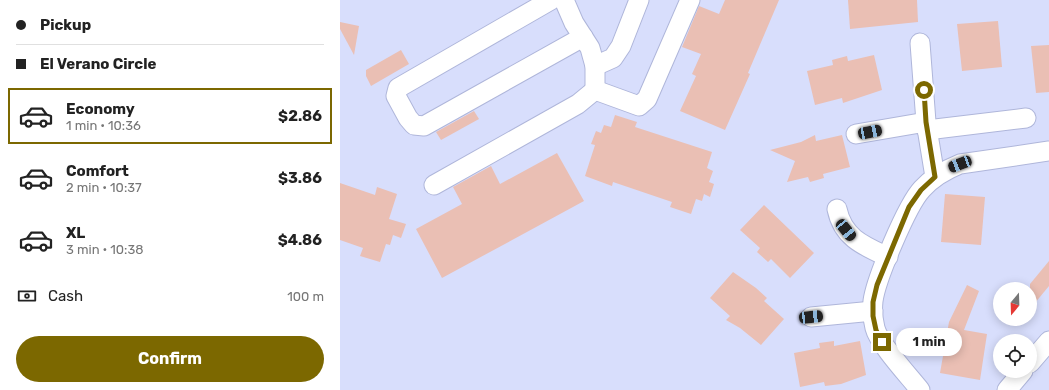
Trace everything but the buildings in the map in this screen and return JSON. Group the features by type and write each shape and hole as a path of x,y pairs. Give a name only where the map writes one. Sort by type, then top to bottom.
{"street":[{"path":"551,0 398,88 396,96 408,118 414,124 424,126 583,37"},
{"path":"564,0 574,23 590,48 595,66 595,90"},
{"path":"595,66 613,58 621,46 639,0"},
{"path":"595,90 639,106 647,99 690,0"},
{"path":"920,43 926,126 935,177"},
{"path":"434,185 578,104 595,90"},
{"path":"856,134 926,126 1026,118"},
{"path":"920,390 882,342 876,330 873,311 873,302 877,285 909,207 921,190 935,177 960,164 1049,151"},
{"path":"837,209 841,222 854,240 888,258"},
{"path":"811,317 873,311"},
{"path":"1037,355 1049,341"},
{"path":"1007,390 1017,378"}],"route":[{"path":"882,342 876,330 873,316 873,302 877,285 909,207 921,190 935,177 926,122 924,90"}]}
